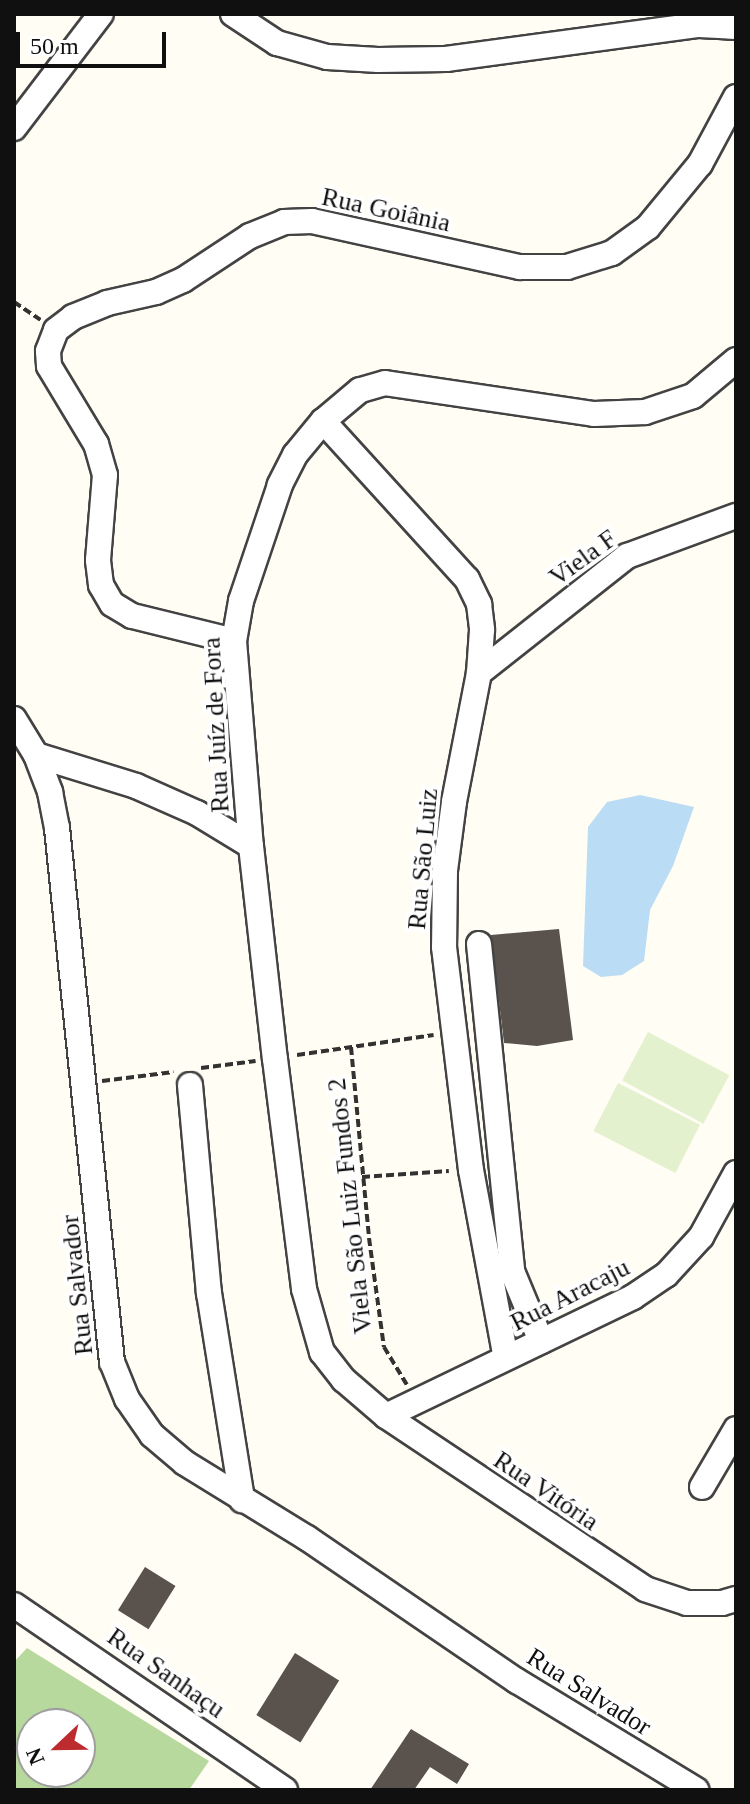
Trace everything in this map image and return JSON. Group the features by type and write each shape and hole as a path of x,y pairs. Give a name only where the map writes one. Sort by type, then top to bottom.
{"street":[{"path":"14,128 101,14"},
{"path":"233,14 277,43 327,57 378,60 446,59 699,25 736,27"},
{"name":"Rua Goiânia","path":"56,330 84,312 156,292 183,280 250,236 284,222 312,221 520,267 567,267 612,253 648,227 700,164 736,97"},
{"path":"56,330 48,351 49,366 96,444 105,475 98,560 101,585 112,604 132,616 234,641"},
{"name":"Rua Juíz de Fora","path":"344,1380 322,1352 304,1289 251,846 234,641 241,601 280,485 295,455 323,421 360,390 385,383 594,414 645,412 693,396 736,360"},
{"name":"Rua São Luiz","path":"323,421 467,579 479,604 482,630 479,673 454,802 445,870 444,931 452,1032 471,1170 506,1358"},
{"name":"Viela F","path":"479,673 627,556 736,516"},
{"name":"Rua Salvador","path":"14,719 36,755 50,792 57,828 112,1362 127,1399 152,1435 185,1463 307,1538 517,1681 696,1790"},
{"path":"36,755 136,786 197,813 251,846"},
{"path":"479,944 512,1271 541,1341"},
{"path":"190,1085 209,1293 242,1500"},
{"name":"Rua Aracaju","path":"386,1416 633,1297 666,1275 701,1237 736,1173"},
{"name":"Rua Vitória","path":"344,1380 386,1416 645,1589 687,1603 722,1603 736,1599"},
{"path":"702,1487 736,1429"},
{"name":"Rua Sanhaçu","path":"14,1605 285,1790"}],"path":[{"path":"14,302 56,330"},
{"name":"Viela São Luiz Fundos 2","path":"351,1047 362,1177 384,1347 417,1400"},
{"path":"362,1177 471,1170"}],"green space":[{"path":"648,1032 729,1075 703,1124 622,1081"},
{"path":"618,1083 700,1125 675,1173 593,1131"},
{"path":"27,1648 209,1761 189,1790 14,1790 14,1662"}],"water":[{"path":"640,795 694,807 673,866 650,910 644,961 622,975 601,977 583,966 588,827 607,802"}],"building":[{"path":"559,929 573,1040 537,1046 504,1043 491,935"},
{"path":"145,1567 176,1586 149,1629 118,1610"},
{"path":"295,1653 339,1681 300,1742 256,1715"},
{"path":"411,1729 469,1764 457,1784 430,1767 414,1790 370,1790"}]}
